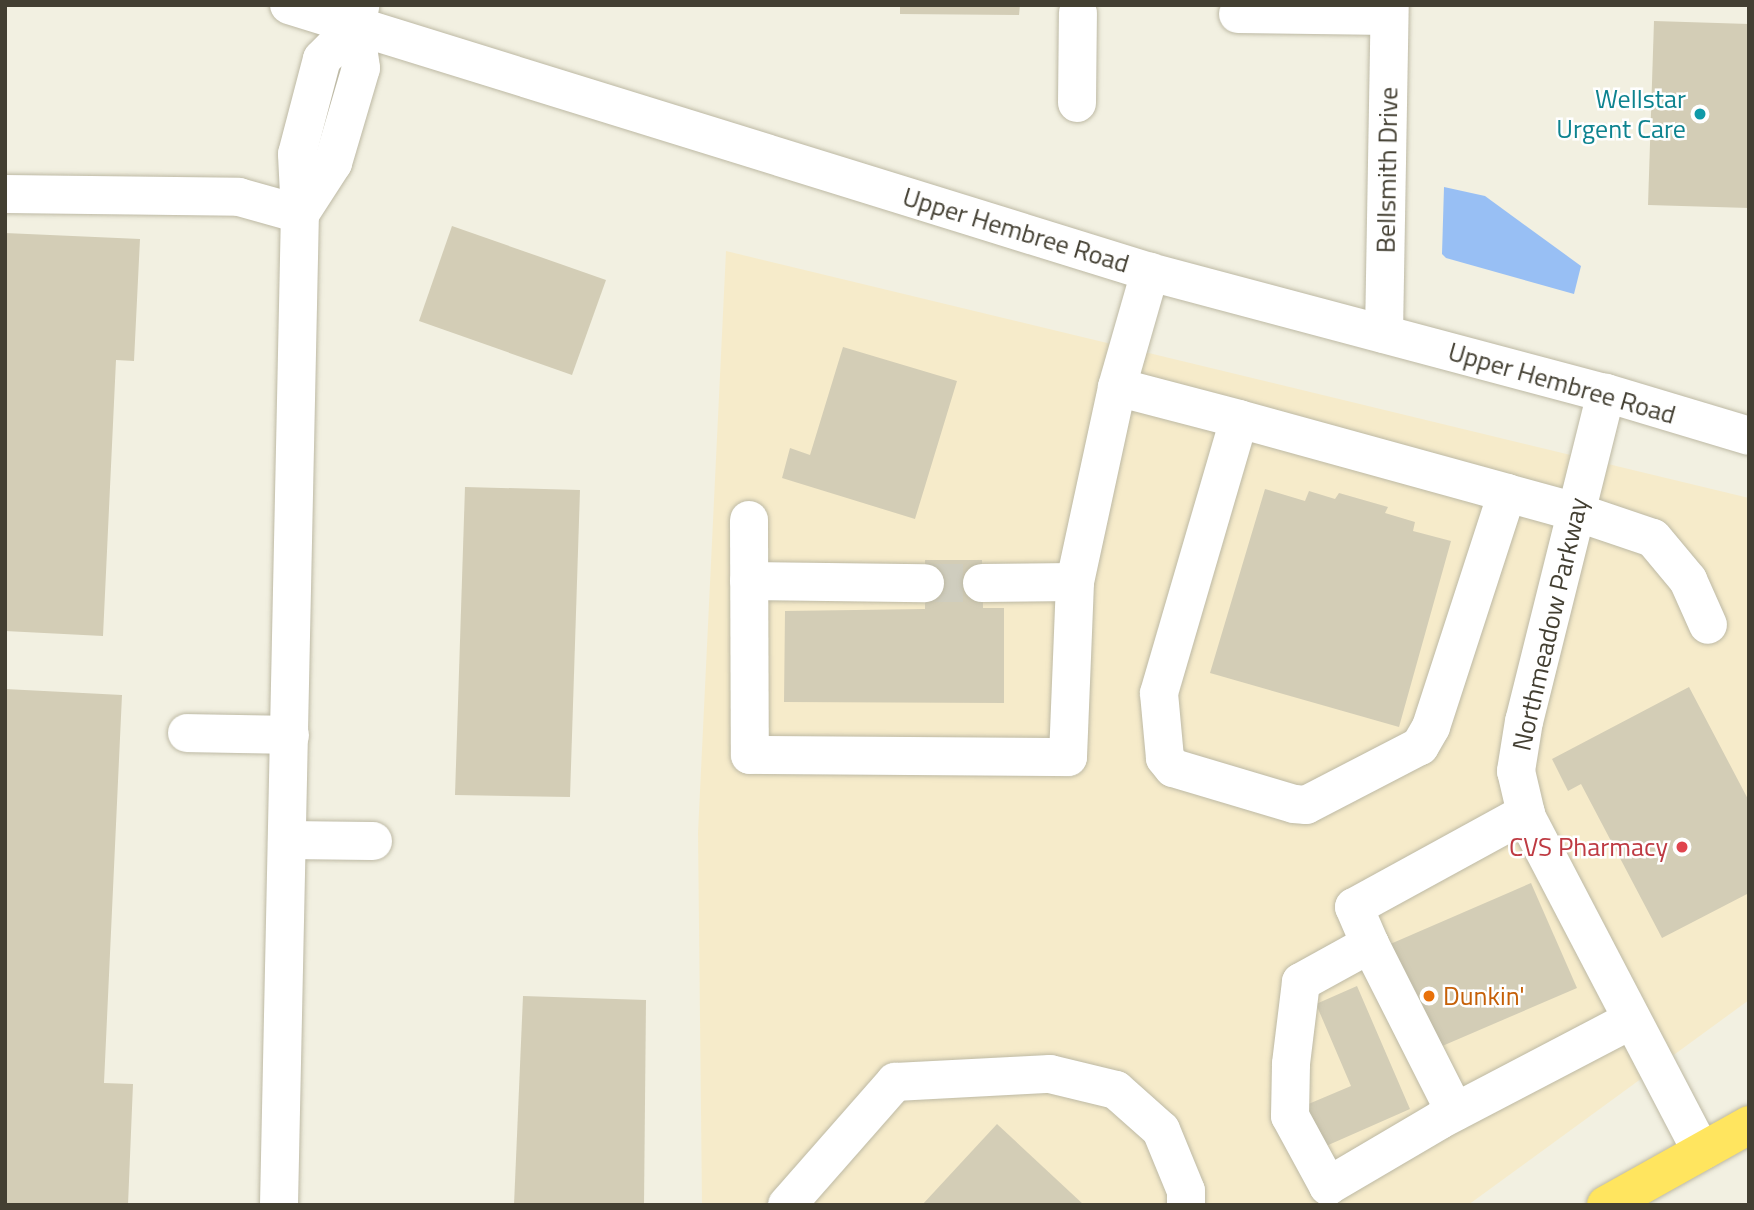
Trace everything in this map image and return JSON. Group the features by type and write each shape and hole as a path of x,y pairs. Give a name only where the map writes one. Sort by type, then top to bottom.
{"highway":[{"path":"1606,1205 1749,1125"}],"street":[{"name":"Upper Hembree Road","path":"289,5 357,16 1150,272 1606,393 1749,436"},
{"path":"1238,14 1389,10"},
{"name":"Bellsmith Drive","path":"1384,334 1389,10"},
{"path":"1077,103 1078,13"},
{"path":"279,1205 300,214 333,163 361,68 357,16"},
{"path":"5,194 239,197 300,214"},
{"path":"749,520 750,755 1068,757 1075,582 1117,387 1150,272"},
{"path":"1117,387 1576,512 1653,538 1688,580 1708,625"},
{"name":"Northmeadow Parkway","path":"1606,393 1524,721 1516,771 1526,813 1701,1151"},
{"path":"1240,419 1158,693 1165,758 1173,768 1293,804 1306,805 1321,799 1427,740 1507,493"},
{"path":"749,581 925,583"},
{"path":"982,583 1075,582"},
{"path":"187,733 290,736"},
{"path":"1455,1112 1354,907 1526,813"},
{"path":"287,840 373,841"},
{"path":"1370,944 1301,982 1291,1064 1290,1116 1328,1186 1455,1112 1631,1020"},
{"path":"786,1205 895,1082 1051,1074 1116,1090 1161,1130 1186,1191 1186,1205"}],"shaded area":[{"path":"726,251 1749,498 1749,1000 1468,1205 702,1205 698,833"}],"water":[{"path":"1444,187 1485,196 1581,266 1574,294 1446,258 1442,254"}],"building":[{"path":"900,5 1020,5 1019,15 900,14"},
{"name":"Wellstar Urgent Care","path":"1654,21 1749,24 1749,208 1648,205"},
{"path":"452,226 606,280 572,375 419,321"},
{"path":"5,233 140,239 134,361 116,360 103,636 5,631"},
{"path":"843,347 957,381 915,519 782,478 790,448 810,455"},
{"path":"465,487 580,490 570,797 455,795"},
{"path":"1265,489 1305,501 1309,491 1335,499 1339,493 1388,507 1385,513 1415,522 1413,531 1451,541 1399,727 1210,673"},
{"path":"925,560 982,560 983,608 1004,608 1004,703 784,702 785,611 925,609"},
{"name":"CVS Pharmacy","path":"1689,687 1749,801 1749,893 1662,938 1581,784 1568,791 1552,759"},
{"path":"5,689 122,695 104,1083 133,1084 128,1205 5,1204"},
{"path":"1531,883 1577,988 1433,1050 1388,945"},
{"path":"1357,986 1410,1109 1317,1150 1299,1108 1351,1086 1316,1004"},
{"path":"523,996 646,1000 644,1205 514,1205"},
{"path":"997,1124 1084,1205 922,1205"}],"tunnel":[{"path":"925,583 982,583"}],"place":[{"name":"Wellstar Urgent Care","path":"1700,114"},
{"name":"CVS Pharmacy","path":"1682,847"},
{"name":"Dunkin'","path":"1429,996"}]}
